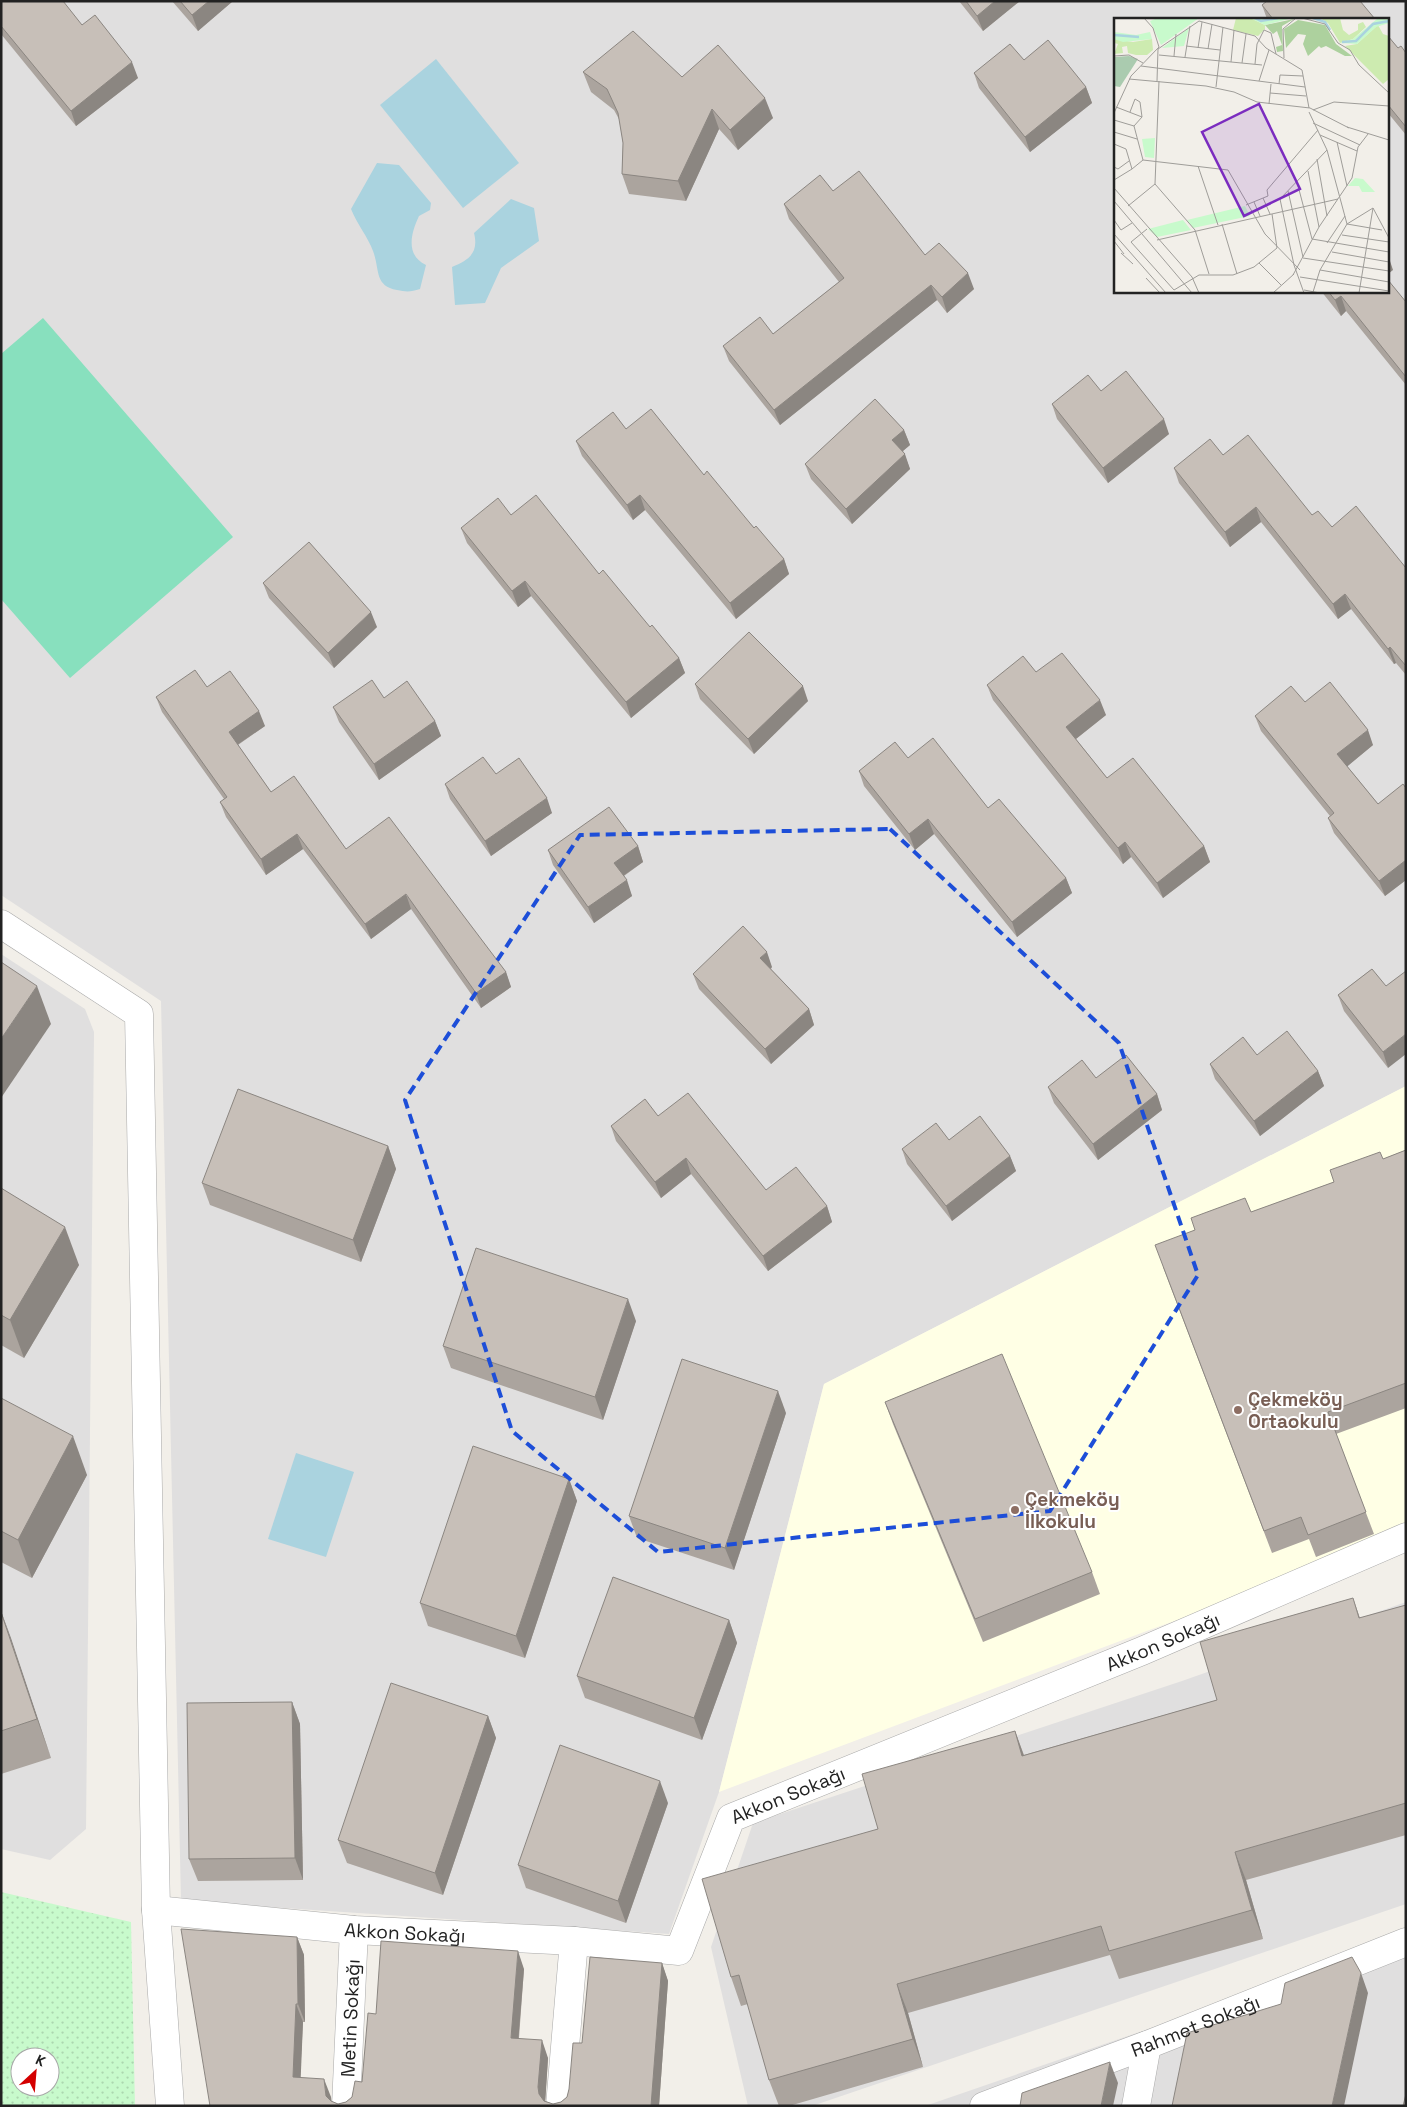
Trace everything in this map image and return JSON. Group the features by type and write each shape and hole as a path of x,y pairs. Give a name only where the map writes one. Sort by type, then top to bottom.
{"street":[{"path":"1,924 139,1014 156,1910 170,2106"},
{"name":"Akkon Sokağı","path":"156,1910 354,1930 574,1941 679,1952 731,1818 1142,1651 1406,1537"},
{"name":"Metin Sokağı","path":"346,2106 354,1930"},
{"path":"560,2106 574,1941"},
{"name":"Rahmet Sokağı","path":"984,2106 1406,1942"},
{"path":"1136,2106 1147,2044"}],"highlighted area":[{"path":"890,829 1119,1043 1198,1275 1050,1511 658,1552 512,1431 405,1100 580,835"}],"shaded area":[{"path":"1,1 1406,1 1406,1086 824,1384 719,1792 669,1934 181,1901 161,1001 1,895"},
{"path":"1,954 85,1009 94,1032 86,1829 50,1860 1,1849"},
{"path":"1406,1086 1406,1538 1152,1629 719,1792 824,1384"},
{"path":"1406,1602 1406,1904 812,2106 748,2106 711,1947 753,1823 1182,1681"},
{"path":"1406,1940 1406,2106 925,2106"}],"green space":[{"path":"43,318 233,537 70,678 1,599 1,354"},
{"path":"1,1892 131,1922 135,2106 1,2106"}],"water":[{"path":"436,59 519,163 463,208 380,105"},
{"path":"377,163 399,165 431,203 430,210 419,216 412,236 412,250 419,261 426,265 420,289 403,291 390,288 381,281 371,246 351,209"},
{"path":"511,199 534,208 539,241 501,268 485,303 455,305 452,267 463,262 471,255 475,246 474,233"},
{"path":"296,1453 354,1472 326,1557 268,1539"}],"building":[{"path":"1,1 63,1 82,25 95,15 132,62 71,111 1,26"},
{"path":"180,1 209,1 192,15"},
{"path":"966,1 995,1 977,16"},
{"path":"1267,1 1360,1 1374,18 1272,18 1262,5"},
{"path":"633,31 682,77 718,45 765,98 730,130 712,109 678,181 622,174 623,143 618,113 607,89 583,72"},
{"path":"1390,38 1398,48 1401,46 1406,53 1406,127 1390,107"},
{"path":"1048,40 1086,87 1025,137 974,73 1010,44 1024,60"},
{"path":"859,171 925,255 939,243 968,273 942,297 931,285 774,410 723,346 760,317 773,334 844,278 784,204 820,175 833,191"},
{"path":"1390,282 1406,302 1406,377 1341,296 1335,300 1329,292 1390,292"},
{"path":"1126,371 1164,419 1103,468 1052,404 1088,375 1101,391"},
{"path":"875,399 904,430 892,440 905,454 846,509 805,464"},
{"path":"651,409 704,475 707,471 754,528 756,526 784,559 730,603 640,495 627,505 576,441 613,412 626,429"},
{"path":"1248,435 1312,515 1318,511 1332,527 1356,506 1406,568 1406,666 1390,647 1388,649 1345,594 1333,604 1256,507 1225,532 1174,468 1210,439 1223,455"},
{"path":"536,495 599,574 603,570 650,627 652,625 679,658 626,702 525,581 512,591 461,528 498,498 511,515"},
{"path":"309,542 371,612 328,653 263,583"},
{"path":"749,632 803,686 748,739 695,684"},
{"path":"1062,653 1100,700 1066,727 1107,778 1133,758 1204,846 1157,883 1125,842 1118,848 987,685 1023,656 1036,672"},
{"path":"195,670 207,687 230,671 259,711 229,732 271,792 294,776 346,849 389,817 506,972 476,993 406,894 365,924 297,834 261,859 220,802 227,797 156,697"},
{"path":"372,680 384,698 407,681 435,721 374,764 333,707"},
{"path":"1330,682 1368,730 1337,754 1378,804 1403,784 1406,788 1406,860 1379,881 1328,818 1334,813 1255,716 1291,686 1305,702"},
{"path":"933,738 988,808 999,799 1066,878 1012,922 928,819 909,834 859,771 895,742 908,758"},
{"path":"483,757 496,774 519,758 547,798 485,841 445,784"},
{"path":"609,807 638,846 614,863 627,880 588,907 548,850"},
{"path":"743,926 767,952 760,958 809,1009 765,1049 693,974"},
{"path":"1,962 37,986 1,1039"},
{"path":"1372,969 1386,986 1406,971 1406,1034 1383,1052 1338,995"},
{"path":"1287,1031 1318,1071 1254,1121 1210,1064 1243,1037 1257,1055"},
{"path":"1126,1055 1157,1094 1093,1144 1048,1087 1082,1060 1096,1078"},
{"path":"238,1089 388,1146 353,1240 202,1183"},
{"path":"688,1093 766,1190 796,1167 827,1206 763,1256 686,1158 655,1182 611,1126 645,1099 658,1116"},
{"path":"980,1116 1010,1156 946,1206 902,1149 936,1123 949,1140"},
{"path":"1406,1150 1406,1383 1328,1412 1366,1512 1308,1535 1301,1517 1264,1531 1155,1245 1195,1230 1191,1218 1245,1198 1251,1212 1334,1182 1330,1170 1380,1152 1383,1159"},
{"path":"1,1188 65,1227 10,1320 1,1315"},
{"path":"476,1248 628,1299 595,1397 443,1346"},
{"path":"1002,1354 1092,1572 975,1619 885,1402"},
{"path":"682,1359 778,1391 725,1548 629,1516"},
{"path":"1,1398 73,1436 18,1540 1,1531"},
{"path":"473,1446 569,1479 516,1636 420,1603"},
{"path":"613,1577 729,1620 694,1718 577,1676"},
{"path":"1353,1598 1359,1618 1406,1605 1406,1803 1235,1852 1252,1910 1109,1951 1101,1926 897,1984 913,2039 769,2080 739,1975 731,1977 702,1879 878,1829 862,1774 1015,1731 1022,1756 1217,1700 1200,1642"},
{"path":"1,1612 37,1719 1,1731"},
{"path":"391,1683 488,1716 435,1873 338,1840"},
{"path":"292,1702 295,1858 189,1859 187,1703"},
{"path":"560,1745 660,1781 618,1901 518,1865"},
{"path":"181,1929 297,1937 298,2004 296,2004 293,2077 324,2079 326,2096 338,2104 346,2102 352,2097 355,2081 362,2082 368,2013 376,2014 381,1941 518,1951 511,2038 542,2040 539,2094 544,2101 553,2104 561,2102 567,2097 573,2043 582,2043 590,1957 662,1963 651,2106 210,2106"},
{"path":"1352,1957 1361,1973 1332,2106 1172,2106 1187,2033 1281,2004 1285,1983"},
{"path":"1110,2062 1101,2106 1020,2106 1022,2093"},
{"path":"1406,2094 1406,2106 1403,2106"}],"place":[{"name":"Çekmeköy Ortaokulu","path":"1238,1410"},
{"name":"Çekmeköy İlkokulu","path":"1015,1510"}]}
